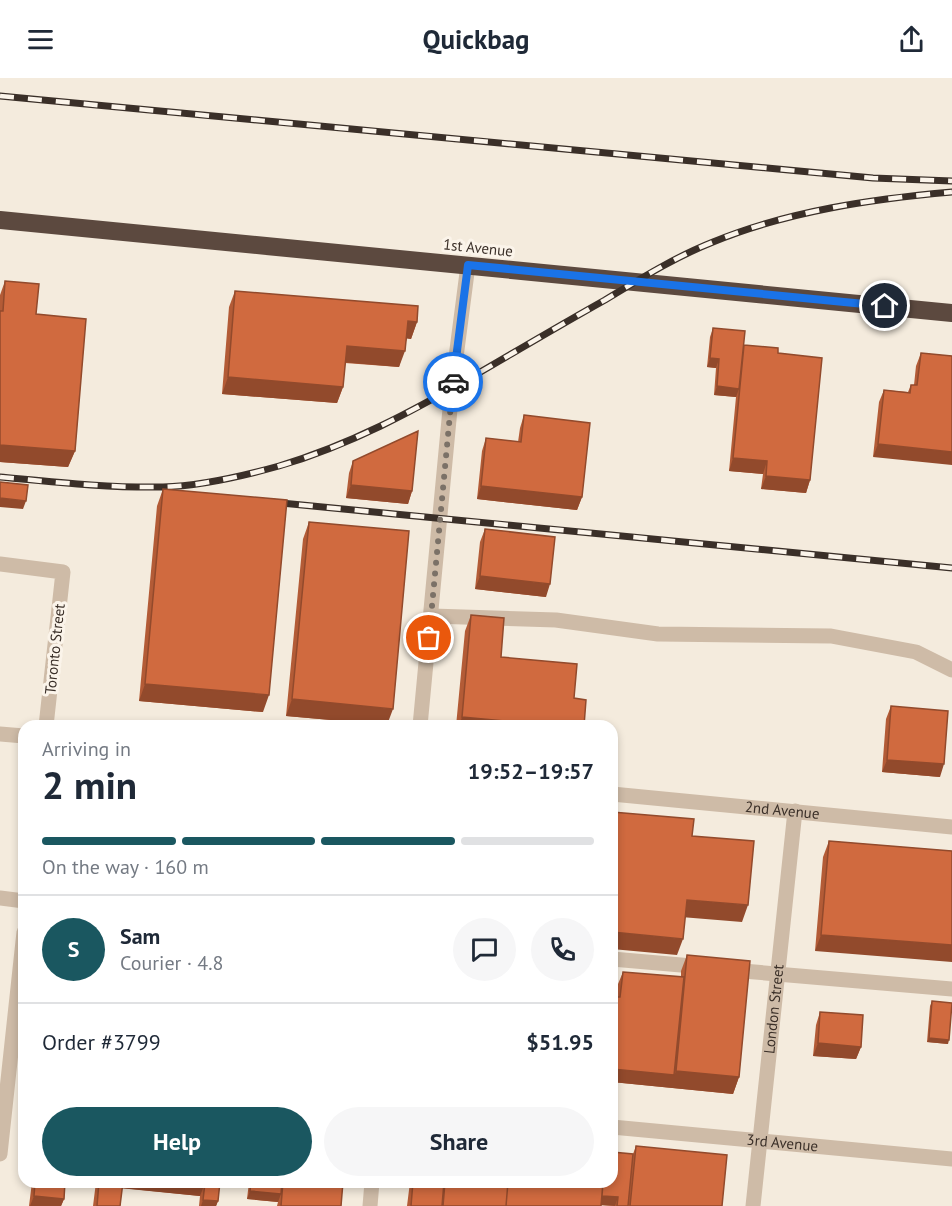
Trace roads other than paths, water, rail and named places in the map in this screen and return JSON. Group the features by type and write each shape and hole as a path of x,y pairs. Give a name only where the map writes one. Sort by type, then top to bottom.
{"highway":[{"name":"1st Avenue","path":"0,220 952,313"}],"street":[{"path":"421,720 452,388 468,265"},
{"name":"Toronto Street","path":"0,564 63,572 47,720"},
{"path":"432,616 556,620 658,634 831,636 916,652 952,670"},
{"path":"0,734 18,736"},
{"name":"2nd Avenue","path":"618,795 952,827"},
{"name":"London Street","path":"753,1206 795,811"},
{"path":"0,898 18,900"},
{"path":"618,960 952,989"},
{"path":"0,1154 18,994"},
{"name":"3rd Avenue","path":"618,1128 952,1159"},
{"path":"370,1206 372,1188"}],"railway":[{"path":"0,96 873,178 952,181"},
{"path":"0,477 102,486 163,487 221,480 279,466 331,448 405,414 658,269 713,242 800,214 891,198 952,192"},
{"path":"271,502 952,568"}]}
